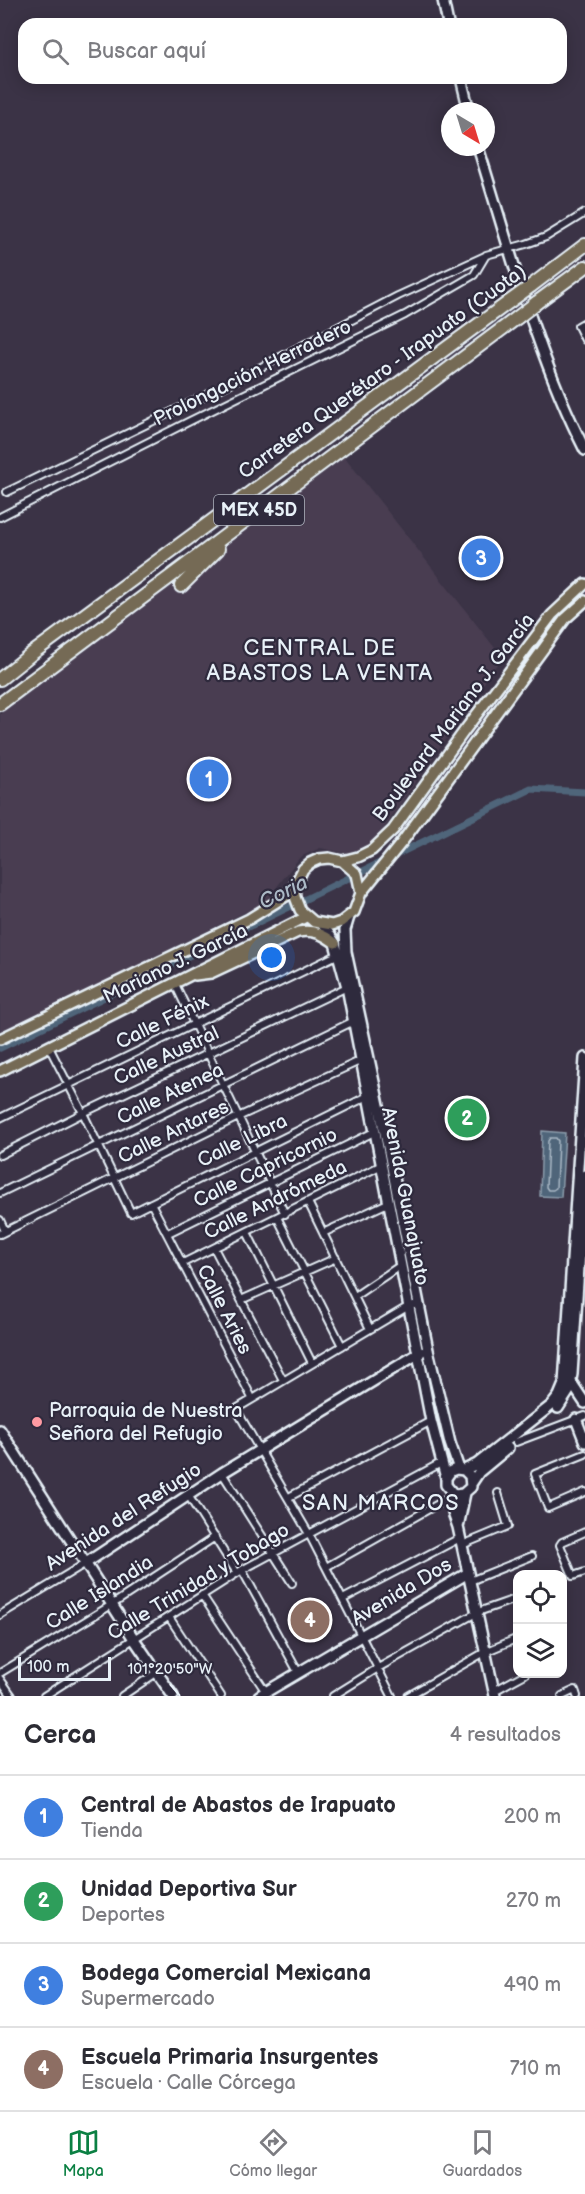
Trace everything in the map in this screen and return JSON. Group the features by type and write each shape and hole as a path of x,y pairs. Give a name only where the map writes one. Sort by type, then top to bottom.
{"highway":[{"name":"Carretera Querétaro - Irapuato (Cuota)","path":"0,679 585,245"},
{"name":"Carretera Querétaro - Irapuato (Cuota)","path":"0,704 585,267"},
{"path":"181,586 269,502"}],"main road":[{"name":"Boulevard Mariano J. García","path":"0,1040 249,919 295,892 297,878 310,863 329,858 346,864 372,850 393,830 552,615 585,584"},
{"name":"Boulevard Mariano J. García","path":"361,888 380,870 402,842 558,627 585,601"},
{"path":"575,609 585,606"},
{"path":"295,892 303,914 323,925 341,922 349,917 358,906 361,888 357,874 346,864"},
{"name":"Mariano J. García","path":"0,1071 303,914"},
{"path":"186,976 211,974 298,932 306,931 324,935 335,943"}],"street":[{"path":"443,0 447,18"},
{"path":"462,84 466,102"},
{"path":"481,156 543,358 585,450"},
{"path":"7,492 221,388 398,296 486,255 546,237 585,213"},
{"name":"Prolongación Herradero","path":"0,518 405,315 474,275 486,255"},
{"path":"585,322 578,326 585,340"},
{"name":"Avenida Guanajuato","path":"349,917 345,930 346,952 365,1059 415,1277 414,1305 418,1353 431,1421 446,1478"},
{"name":"Avenida Guanajuato","path":"323,925 335,943 339,954 365,1059 368,1096 404,1280 428,1350 450,1443 462,1470"},
{"name":"Calle Fénix","path":"0,1118 339,954"},
{"path":"174,982 285,1214"},
{"name":"Calle Austral","path":"0,1155 347,987"},
{"name":"Calle Atenea","path":"0,1193 354,1021"},
{"path":"48,1047 83,1113 113,1179"},
{"path":"454,1495 446,1488 446,1478 451,1471 462,1470 482,1461 552,1405 567,1388 566,1367 585,1058"},
{"name":"Calle Antares","path":"3,1232 238,1117 365,1059"},
{"name":"Calle Libra","path":"113,1179 130,1213 368,1096"},
{"name":"Calle Capricornio","path":"168,1233 376,1131"},
{"name":"Calle Andrómeda","path":"183,1263 382,1165"},
{"path":"458,1527 465,1493 479,1472 559,1407 567,1388 582,1268 585,1175"},
{"path":"308,1202 370,1329"},
{"name":"Calle Aries","path":"152,1203 252,1398"},
{"path":"323,1233 388,1203"},
{"path":"277,1217 342,1346"},
{"path":"0,1220 3,1232"},
{"path":"246,1232 312,1363"},
{"path":"214,1248 283,1380"},
{"path":"241,1300 336,1258"},
{"path":"355,1296 401,1265"},
{"path":"404,1280 415,1277"},
{"path":"392,1696 289,1497 236,1409 414,1305"},
{"name":"Avenida del Refugio","path":"0,1615 86,1563 222,1473 418,1353 428,1350"},
{"path":"567,1388 582,1399"},
{"path":"516,1442 580,1417 585,1442"},
{"name":"Calle Trinidad y Tobago","path":"289,1497 431,1421"},
{"path":"0,1430 173,1696"},
{"path":"585,1455 535,1474 548,1508 585,1492"},
{"name":"Calle Trinidad y Tobago","path":"44,1696 239,1571 441,1463"},
{"path":"462,1470 470,1476 471,1484"},
{"path":"222,1473 292,1583"},
{"path":"326,1567 454,1495 465,1493"},
{"path":"343,1599 461,1542 508,1526 498,1493"},
{"path":"188,1495 239,1571 298,1672"},
{"path":"454,1495 453,1513 478,1612 494,1693"},
{"path":"585,1532 561,1543 573,1576 585,1572"},
{"name":"Calle Islandia","path":"0,1673 113,1604 215,1537"},
{"path":"469,1577 532,1556"},
{"name":"Avenida Dos","path":"263,1694 361,1636 469,1577"},
{"path":"202,1595 263,1694"},
{"path":"333,1696 478,1612 513,1600"},
{"path":"169,1617 221,1696"},
{"path":"408,1696 485,1652 513,1640"},
{"path":"122,1696 156,1673"},
{"path":"484,1696 494,1693 518,1678"},
{"path":"0,1679 12,1696"},
{"path":"55,1689 60,1696"},
{"path":"562,1696 576,1693"}],"shaded area":[{"path":"344,456 502,657 373,844 345,853 320,848 300,857 265,902 0,1034 0,714"}],"water":[{"path":"542,1131 565,1133 561,1197 540,1196"}],"waterway":[{"name":"Coria","path":"0,1048 531,789 585,792"}],"place":[{"name":"Bodega Comercial Mexicana","path":"481,558"},
{"name":"Central de Abastos de Irapuato","path":"209,779"},
{"name":"Unidad Deportiva Sur","path":"467,1118"},
{"name":"Parroquia de Nuestra Señora del Refugio","path":"37,1422"},
{"name":"Escuela Primaria Insurgentes","path":"310,1620"}],"district":[{"name":"CENTRAL DE ABASTOS LA VENTA","path":"320,660"},
{"name":"SAN MARCOS","path":"381,1502"}]}
